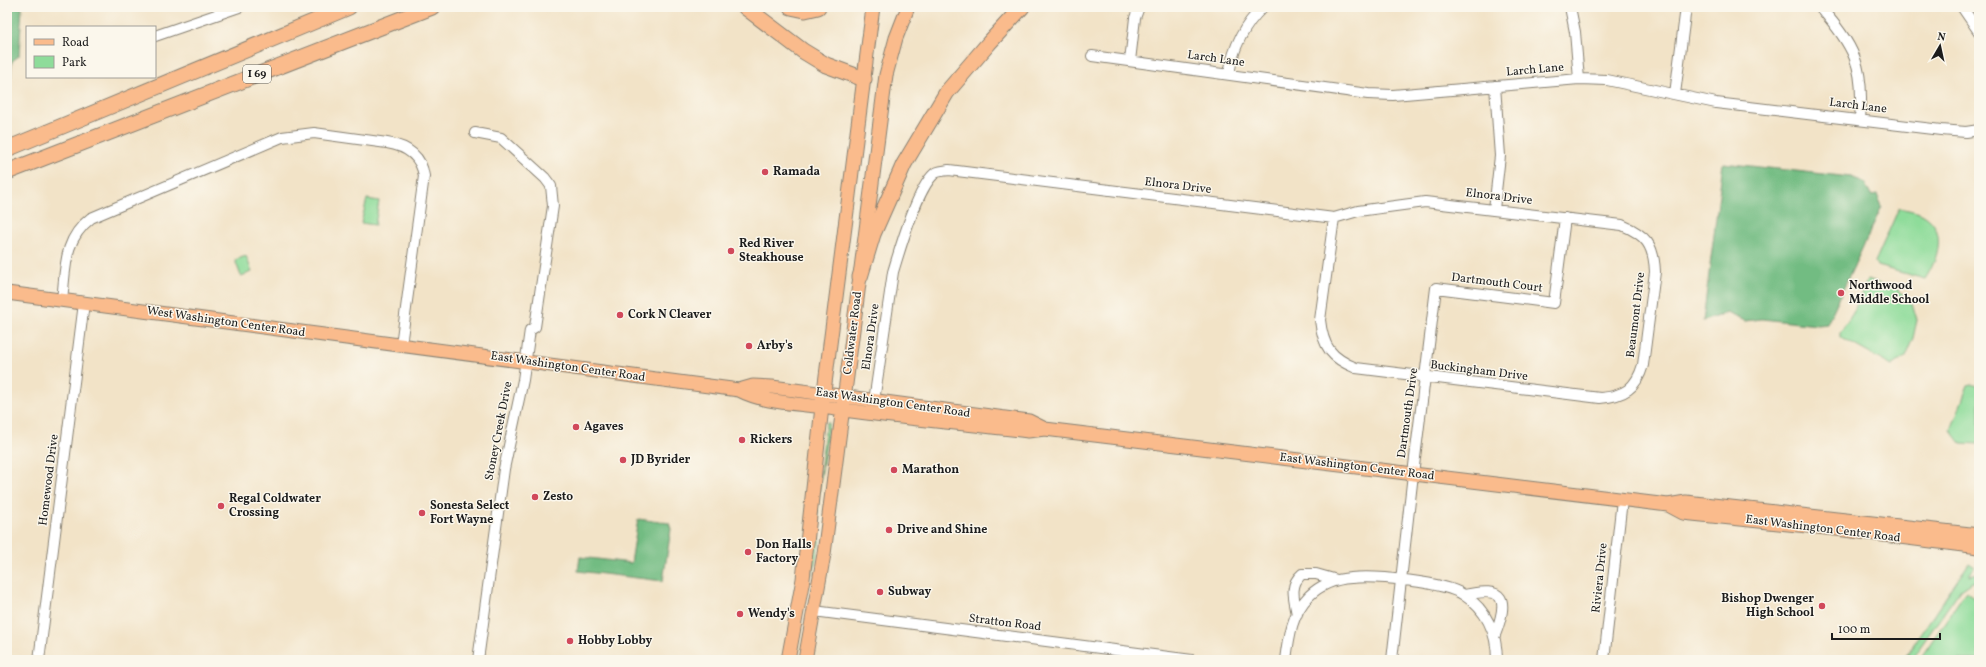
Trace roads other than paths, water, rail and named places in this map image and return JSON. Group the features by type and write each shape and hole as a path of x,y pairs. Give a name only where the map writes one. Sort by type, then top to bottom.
{"highway":[{"name":"I 69","path":"7,149 349,7"},
{"name":"I 69","path":"7,172 432,7"},
{"path":"745,7 797,47 826,65 864,79"},
{"path":"791,7 805,10 818,7"},
{"path":"860,277 873,234 904,164 948,92 989,43 1022,7"}],"main road":[{"name":"Coldwater Road","path":"788,660 806,543 873,7"},
{"name":"Coldwater Road","path":"805,660 824,554 886,74 896,38 908,7"},
{"name":"West Washington Center Road","path":"7,292 445,351"},
{"name":"East Washington Center Road","path":"445,351 739,390 751,396 771,401 843,410 1028,431 1045,429 1622,500 1668,505 1686,502 1920,530 1979,535"},
{"name":"East Washington Center Road","path":"739,390 753,386 824,394 1029,421 1045,429"},
{"name":"East Washington Center Road","path":"1668,505 1683,513 1836,529 1979,547"},
{"path":"806,543 810,551 811,580 808,598 810,608 814,611"},
{"path":"797,609 801,621 799,636 799,660"}],"street":[{"path":"156,36 194,21 239,7"},
{"path":"1130,61 1135,18 1139,7"},
{"path":"1229,74 1231,61 1241,35 1263,7"},
{"path":"1570,7 1575,32 1579,79"},
{"path":"1675,94 1686,7"},
{"path":"1820,7 1842,33 1858,63 1862,96 1860,119"},
{"path":"1962,7 1979,32"},
{"name":"Larch Lane","path":"1092,56 1368,94 1393,95 1579,79 1607,80 1716,103 1860,119 1941,130 1966,132 1979,130"},
{"path":"1494,86 1500,156 1494,209"},
{"path":"62,300 71,242 75,232 90,218 282,137 314,133 387,142 398,144 412,152 420,162 424,176 401,345"},
{"name":"Stoney Creek Drive","path":"475,133 501,138 545,178 550,186 553,206 535,327 530,330 526,361 504,469 478,660"},
{"name":"Elnora Drive","path":"874,401 893,272 923,188 935,173 949,170 1334,218 1358,211 1424,202 1494,209 1622,225 1637,231 1648,242"},
{"name":"Buckingham Drive","path":"1334,218 1320,320 1322,336 1328,350 1340,362 1356,368 1600,398 1616,396 1631,388"},
{"name":"Dartmouth Court","path":"1436,288 1554,303 1565,218"},
{"name":"Beaumont Drive","path":"1631,388 1639,377 1643,365 1655,272 1655,257 1648,242"},
{"name":"Dartmouth Drive","path":"1392,660 1412,474 1426,377 1436,288"},
{"name":"Homewood Drive","path":"39,660 84,303"},
{"name":"Riviera Drive","path":"1604,660 1622,500"},
{"path":"1297,614 1293,587 1295,581 1302,574 1316,574 1337,580"},
{"path":"1286,660 1290,630 1297,614 1310,595 1318,589 1337,580 1351,578 1367,578 1434,585 1464,595 1477,606 1488,620 1495,634"},
{"path":"1464,595 1483,591 1494,593 1500,598 1503,607 1495,634 1497,660"},
{"name":"Stratton Road","path":"814,611 1192,660"}],"place":[{"name":"Ramada","path":"765,172"},
{"name":"Red River Steakhouse","path":"731,251"},
{"name":"Northwood Middle School","path":"1841,293"},
{"name":"Cork N Cleaver","path":"620,315"},
{"name":"Arby's","path":"749,346"},
{"name":"Agaves","path":"576,427"},
{"name":"Rickers","path":"742,440"},
{"name":"JD Byrider","path":"623,460"},
{"name":"Marathon","path":"894,470"},
{"name":"Zesto","path":"535,497"},
{"name":"Regal Coldwater Crossing","path":"221,506"},
{"name":"Sonesta Select Fort Wayne","path":"422,513"},
{"name":"Drive and Shine","path":"889,530"},
{"name":"Don Halls Factory","path":"748,552"},
{"name":"Subway","path":"880,592"},
{"name":"Bishop Dwenger High School","path":"1822,606"},
{"name":"Wendy's","path":"740,614"},
{"name":"Hobby Lobby","path":"570,641"}]}
